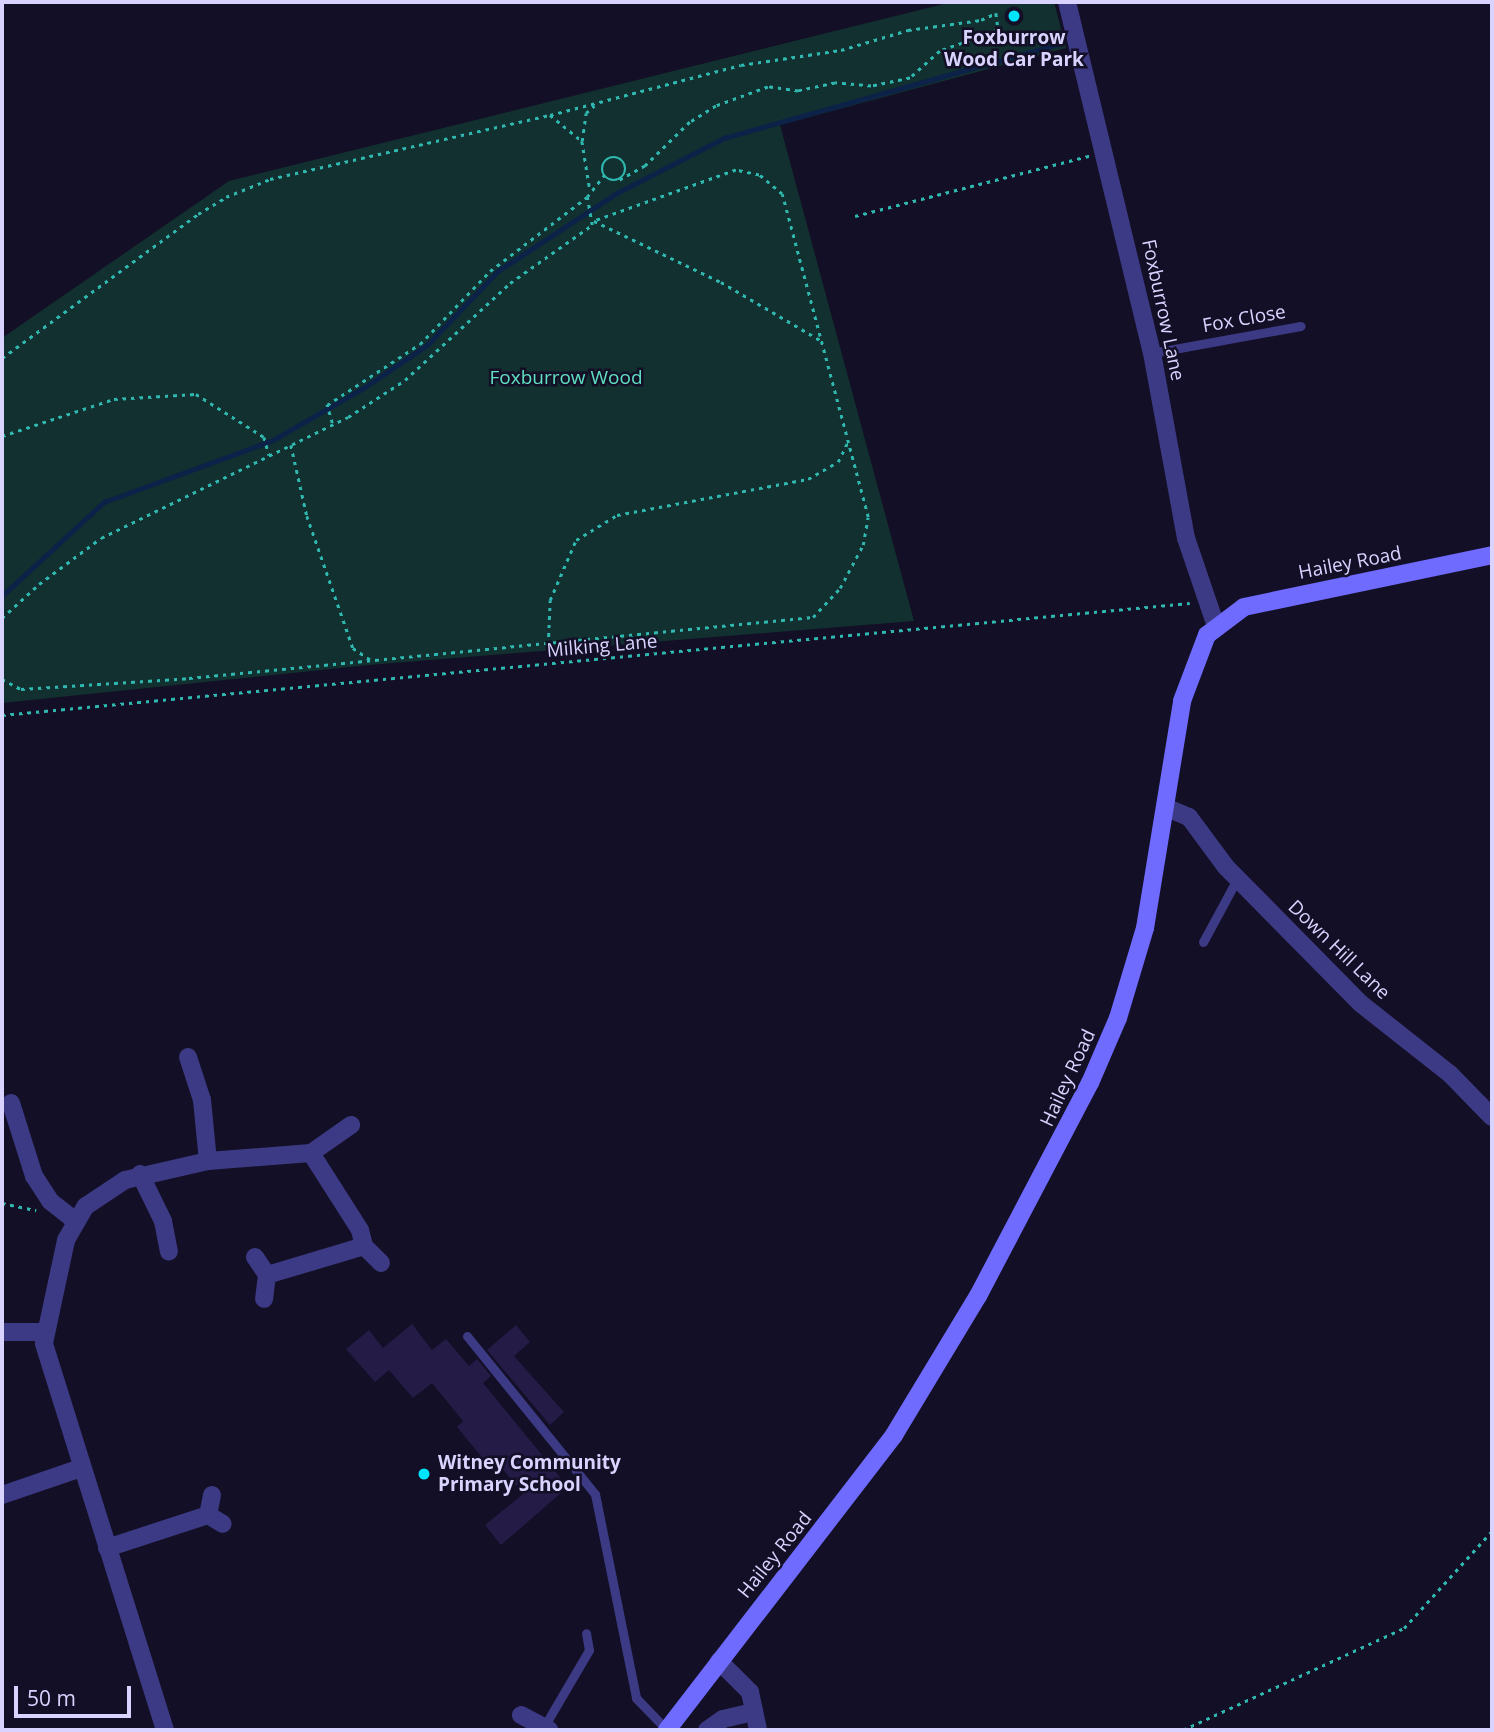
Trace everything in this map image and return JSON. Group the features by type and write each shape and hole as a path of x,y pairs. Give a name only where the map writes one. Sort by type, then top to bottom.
{"main road":[{"name":"Hailey Road","path":"667,1730 894,1436 946,1352 1055,1154 1118,1018 1145,928 1188,676 1207,635 1244,607 1492,555"}],"street":[{"name":"Foxburrow Lane","path":"1067,2 1106,154 1152,353 1186,538 1205,601 1216,626"},
{"name":"Down Hill Lane","path":"1165,807 1189,817 1237,879 1360,1003 1450,1074 1492,1117"},
{"path":"188,1057 202,1100 208,1161"},
{"path":"11,1103 34,1176 59,1210 74,1220"},
{"path":"164,1730 81,1468 43,1332 74,1220 103,1192 140,1174 208,1161 311,1153 351,1125"},
{"path":"311,1153 360,1230 364,1246 381,1263"},
{"path":"140,1174 163,1221 169,1251"},
{"path":"267,1275 364,1246"},
{"path":"255,1256 267,1275 264,1299"},
{"path":"2,1332 43,1332"},
{"path":"2,1495 81,1468"},
{"path":"107,1548 216,1519 212,1495"},
{"path":"719,1661 750,1692 758,1730"},
{"path":"707,1730 723,1719 754,1712"},
{"path":"521,1715 547,1727"}],"lane":[{"name":"Fox Close","path":"1152,353 1301,326"},
{"path":"1203,942 1237,879"},
{"path":"467,1336 595,1494 636,1698 667,1730"},
{"path":"547,1727 589,1650 586,1633"}],"path":[{"path":"2,358 230,195 271,180 596,104 741,65 841,50 917,28 981,20 996,13 998,28 993,32 940,51 910,78 871,86 835,83 798,91 768,87 716,106 690,122 645,166 620,180 604,175"},
{"path":"590,192 582,141 586,113 596,104"},
{"path":"550,115 582,141"},
{"path":"855,216 1106,154"},
{"path":"333,425 327,405 421,344 490,271 587,197 604,175 604,163 616,158 626,167 620,180"},
{"path":"2,618 39,584 101,538 141,514 333,425 413,374 510,283 594,219 727,173 759,175 782,194 820,340 850,438 868,517 863,545 840,588 813,618 548,645 21,689 2,679"},
{"path":"587,197 587,207 594,219 721,282 820,340"},
{"path":"2,436 114,399 196,394 264,437 269,456"},
{"path":"548,645 550,600 576,540 617,514 808,479 838,462 850,438"},
{"path":"291,444 307,516 353,649 371,660"},
{"name":"Milking Lane","path":"2,715 1205,601"},
{"path":"2,1203 59,1210"},
{"path":"1182,1730 1404,1628 1492,1531"}],"green space":[{"name":"Foxburrow Wood","path":"952,2 1054,2 1066,48 780,125 914,621 369,665 2,703 2,338 229,181"}],"building":[{"path":"412,1324 432,1350 446,1339 469,1366 477,1359 491,1376 483,1383 568,1487 501,1545 485,1525 523,1494 492,1456 485,1461 457,1427 463,1421 432,1383 413,1398 389,1370 375,1382 346,1349 369,1330 383,1348"},
{"path":"516,1325 530,1342 514,1356 564,1412 550,1425 487,1350"}],"waterway":[{"path":"2,596 104,502 273,440 365,387 427,345 498,271 615,194 724,138 1061,43"}],"place":[{"name":"Foxburrow Wood Car Park","path":"1014,16"},
{"name":"Witney Community Primary School","path":"424,1474"}]}
